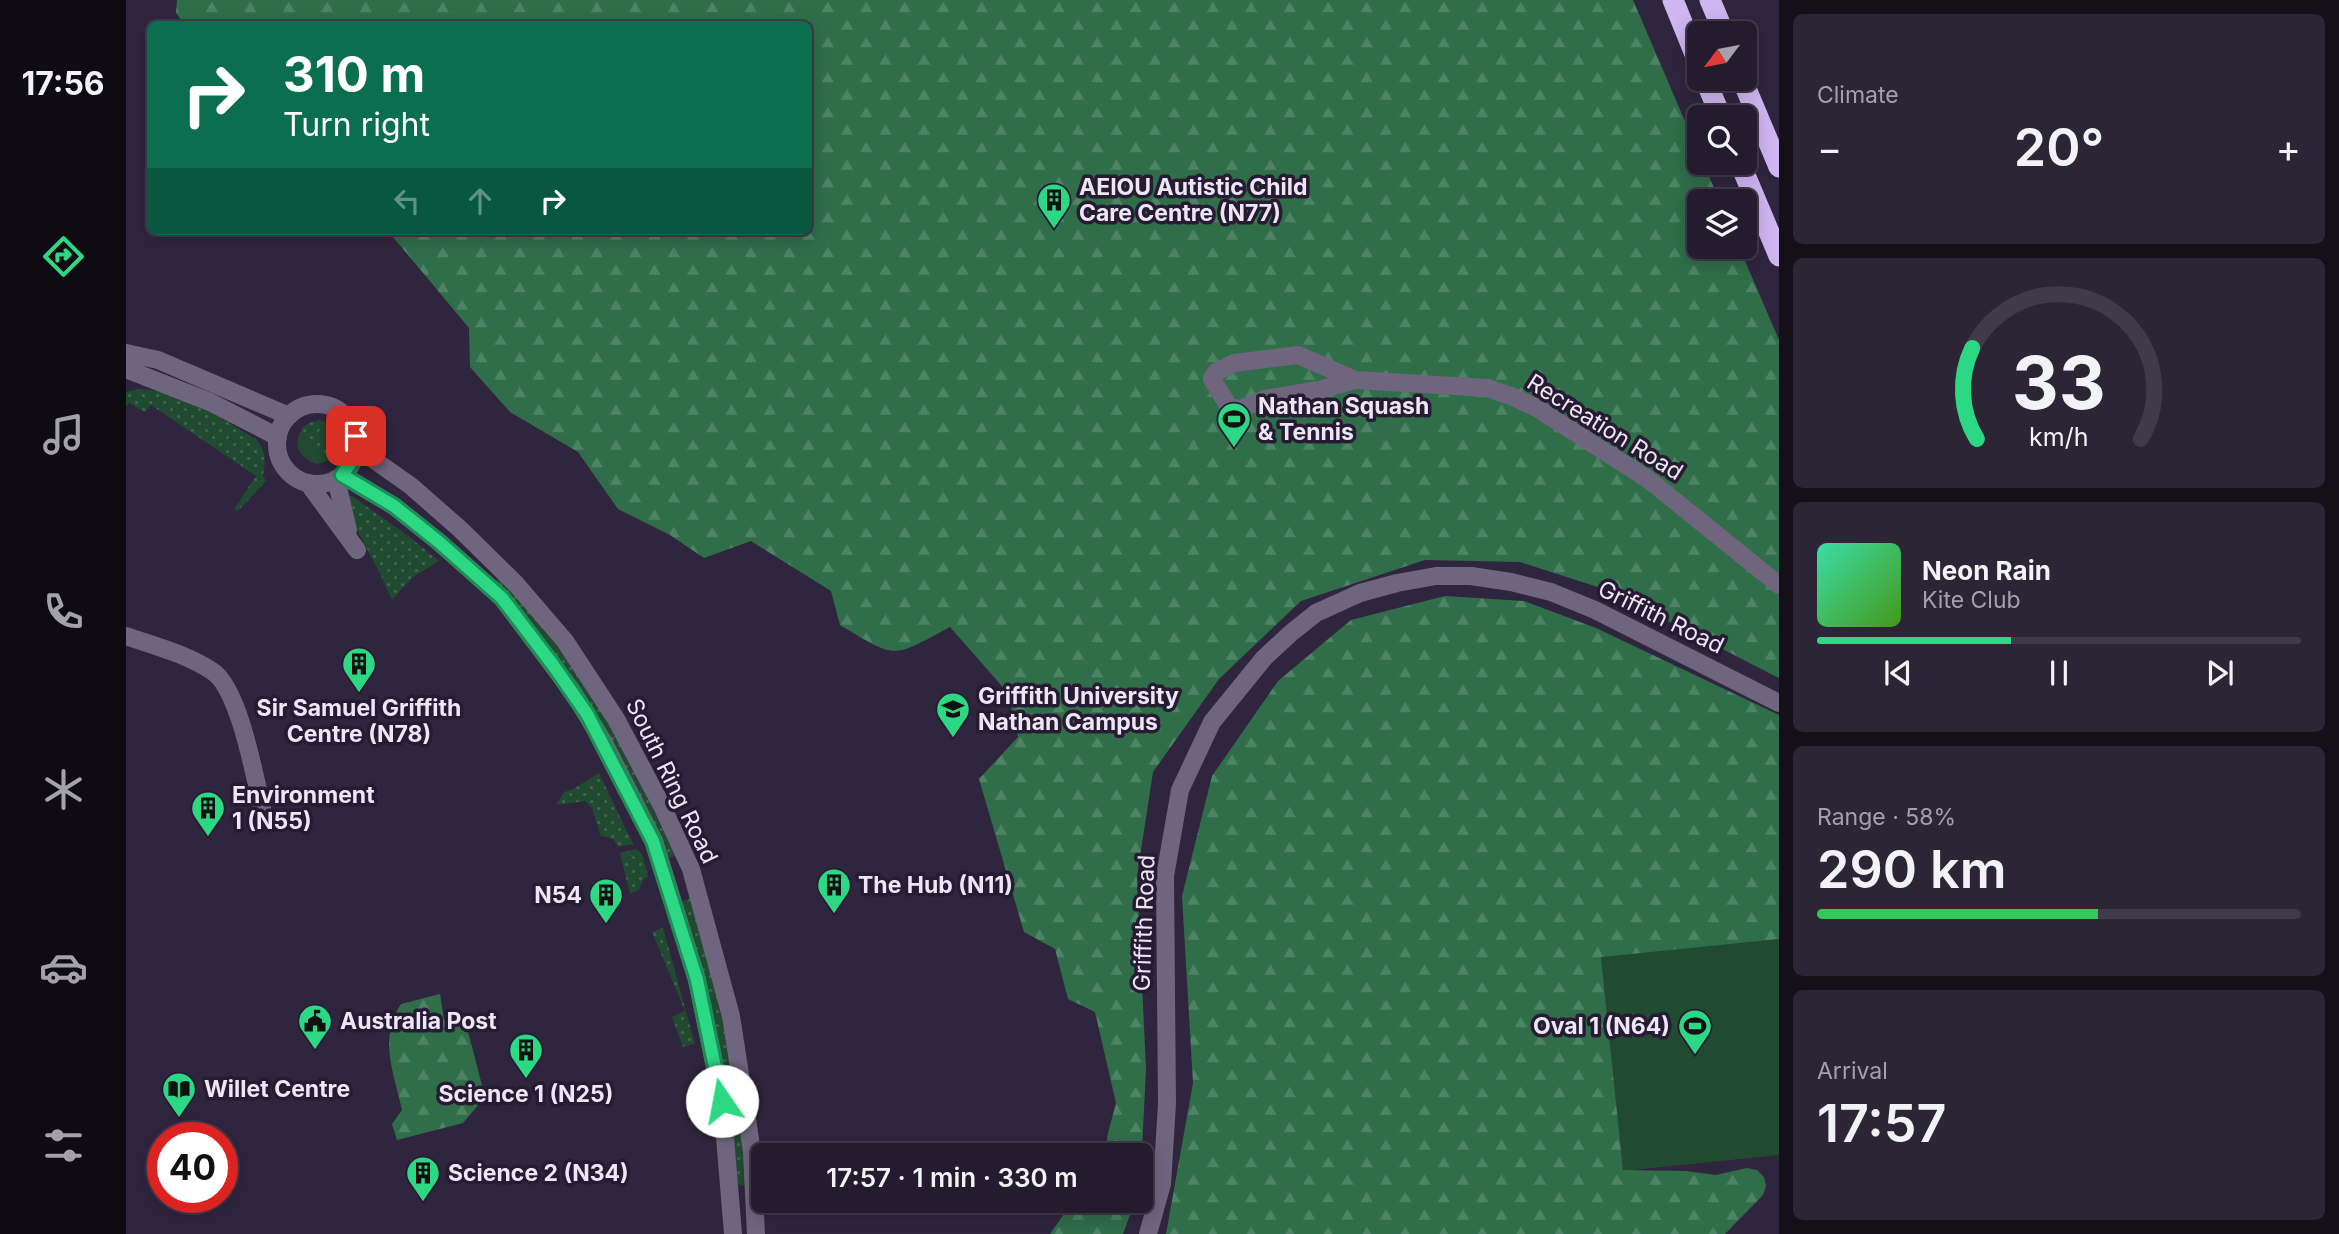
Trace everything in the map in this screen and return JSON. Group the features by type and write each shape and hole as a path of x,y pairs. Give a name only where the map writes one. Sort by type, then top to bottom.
{"highway":[{"path":"1673,0 1687,34"},
{"path":"1710,0 1719,21"},
{"path":"1747,91 1779,167"},
{"path":"1745,175 1779,256"}],"street":[{"path":"126,353 158,360 289,416"},
{"name":"Recreation Road","path":"1355,380 1298,355 1234,363 1216,372 1212,379 1229,407 1240,409 1265,399 1318,390 1355,380 1488,388 1513,397 1535,407 1649,480 1779,586"},
{"path":"126,369 210,402 278,437"},
{"path":"314,403 333,408 344,415 352,424 357,448 350,468 339,477 327,483 308,483 296,478 286,469 278,447 278,437 289,416 314,403"},
{"name":"South Ring Road","path":"357,448 411,486 460,529 516,584 565,641 616,719 662,806 691,869 731,1016 752,1152 756,1234"},
{"path":"308,483 356,550 344,520 339,477"},
{"name":"South Ring Road","path":"339,477 394,506 502,598 572,691 604,743 653,841 697,980 722,1101 733,1234"},
{"name":"Griffith Road","path":"1148,1234 1162,1184 1167,1104 1165,876 1180,790 1212,723 1264,658 1291,633 1316,614 1360,593 1436,576 1471,576 1511,582 1551,592 1573,601 1779,703"},
{"path":"126,636 165,649 220,677 234,702 264,817"}],"green space":[{"path":"177,0 1633,0 1687,126 1687,175 1708,175 1715,189 1687,189 1687,259 1744,259 1779,340 1779,678 1607,590 1520,562 1425,560 1301,601 1219,679 1153,772 1137,876 1146,1069 1142,1143 1107,1143 1116,1103 1095,1012 1068,999 1055,949 1024,932 979,779 1018,737 1008,693 950,627 905,649 885,649 840,625 831,591 751,541 704,558 670,535 618,509 578,452 510,412 470,367 469,328 391,235 812,235 812,21 182,21 176,13"},
{"path":"139,389 185,400 256,439 263,452 263,476 266,481 237,512 235,508 256,476 151,405 145,412 129,403 126,407 126,392"},
{"path":"320,420 334,430 338,436 338,444 333,457 317,464 305,458 299,450 298,440 302,428 303,434 315,445 321,459 329,457 329,448 319,432 322,422"},
{"path":"320,420 323,424 319,432 329,448 329,457 326,460 321,459 315,445 303,434 302,428"},
{"path":"352,496 439,561 413,577 392,600 352,521 348,497"},
{"path":"500,577 550,636 595,699 627,757 675,856 666,860 650,824 494,584"},
{"path":"1445,596 1524,601 1596,628 1779,715 1779,939 1601,957 1623,1170 1686,1171 1716,1175 1747,1168 1757,1170 1764,1177 1766,1186 1763,1195 1725,1234 1166,1234 1193,1083 1182,896 1212,776 1278,681 1351,620"},
{"path":"599,773 633,844 618,847 613,839 601,836 592,808 585,801 556,805 564,792"},
{"path":"636,849 642,854 648,876 639,890 630,894 620,853"},
{"path":"690,899 721,1004 739,1100 746,1185 743,1186 737,1184 732,1119 720,1046 701,963 682,902"},
{"path":"663,928 695,1044 683,1047 672,1017 685,1011 652,932"},
{"name":"Oval 1 (N64)","path":"1779,939 1779,1155 1623,1171 1601,956"},
{"path":"440,994 444,1020 464,1016 485,1097 463,1123 397,1140 392,1124 402,1110 390,1056 390,1030 401,1004"},
{"path":"1131,1213 1123,1234 1050,1234 1064,1214"}],"place":[{"name":"AEIOU Autistic Child Care Centre (N77)","path":"1054,230"},
{"name":"Nathan Squash & Tennis","path":"1234,449"},
{"name":"Sir Samuel Griffith Centre (N78)","path":"359,694"},
{"name":"Griffith University Nathan Campus","path":"953,739"},
{"name":"Environment 1 (N55)","path":"208,838"},
{"name":"The Hub (N11)","path":"834,915"},
{"name":"N54","path":"606,925"},
{"name":"Australia Post","path":"315,1051"},
{"name":"Oval 1 (N64)","path":"1695,1056"},
{"name":"Science 1 (N25)","path":"526,1080"},
{"name":"Willet Centre","path":"179,1119"},
{"name":"Science 2 (N34)","path":"423,1203"}],"route":[{"path":"356,436 354,458 350,468 342,475 394,506 502,598 572,691 604,743 653,841 677,911 697,980 722,1101"}]}
